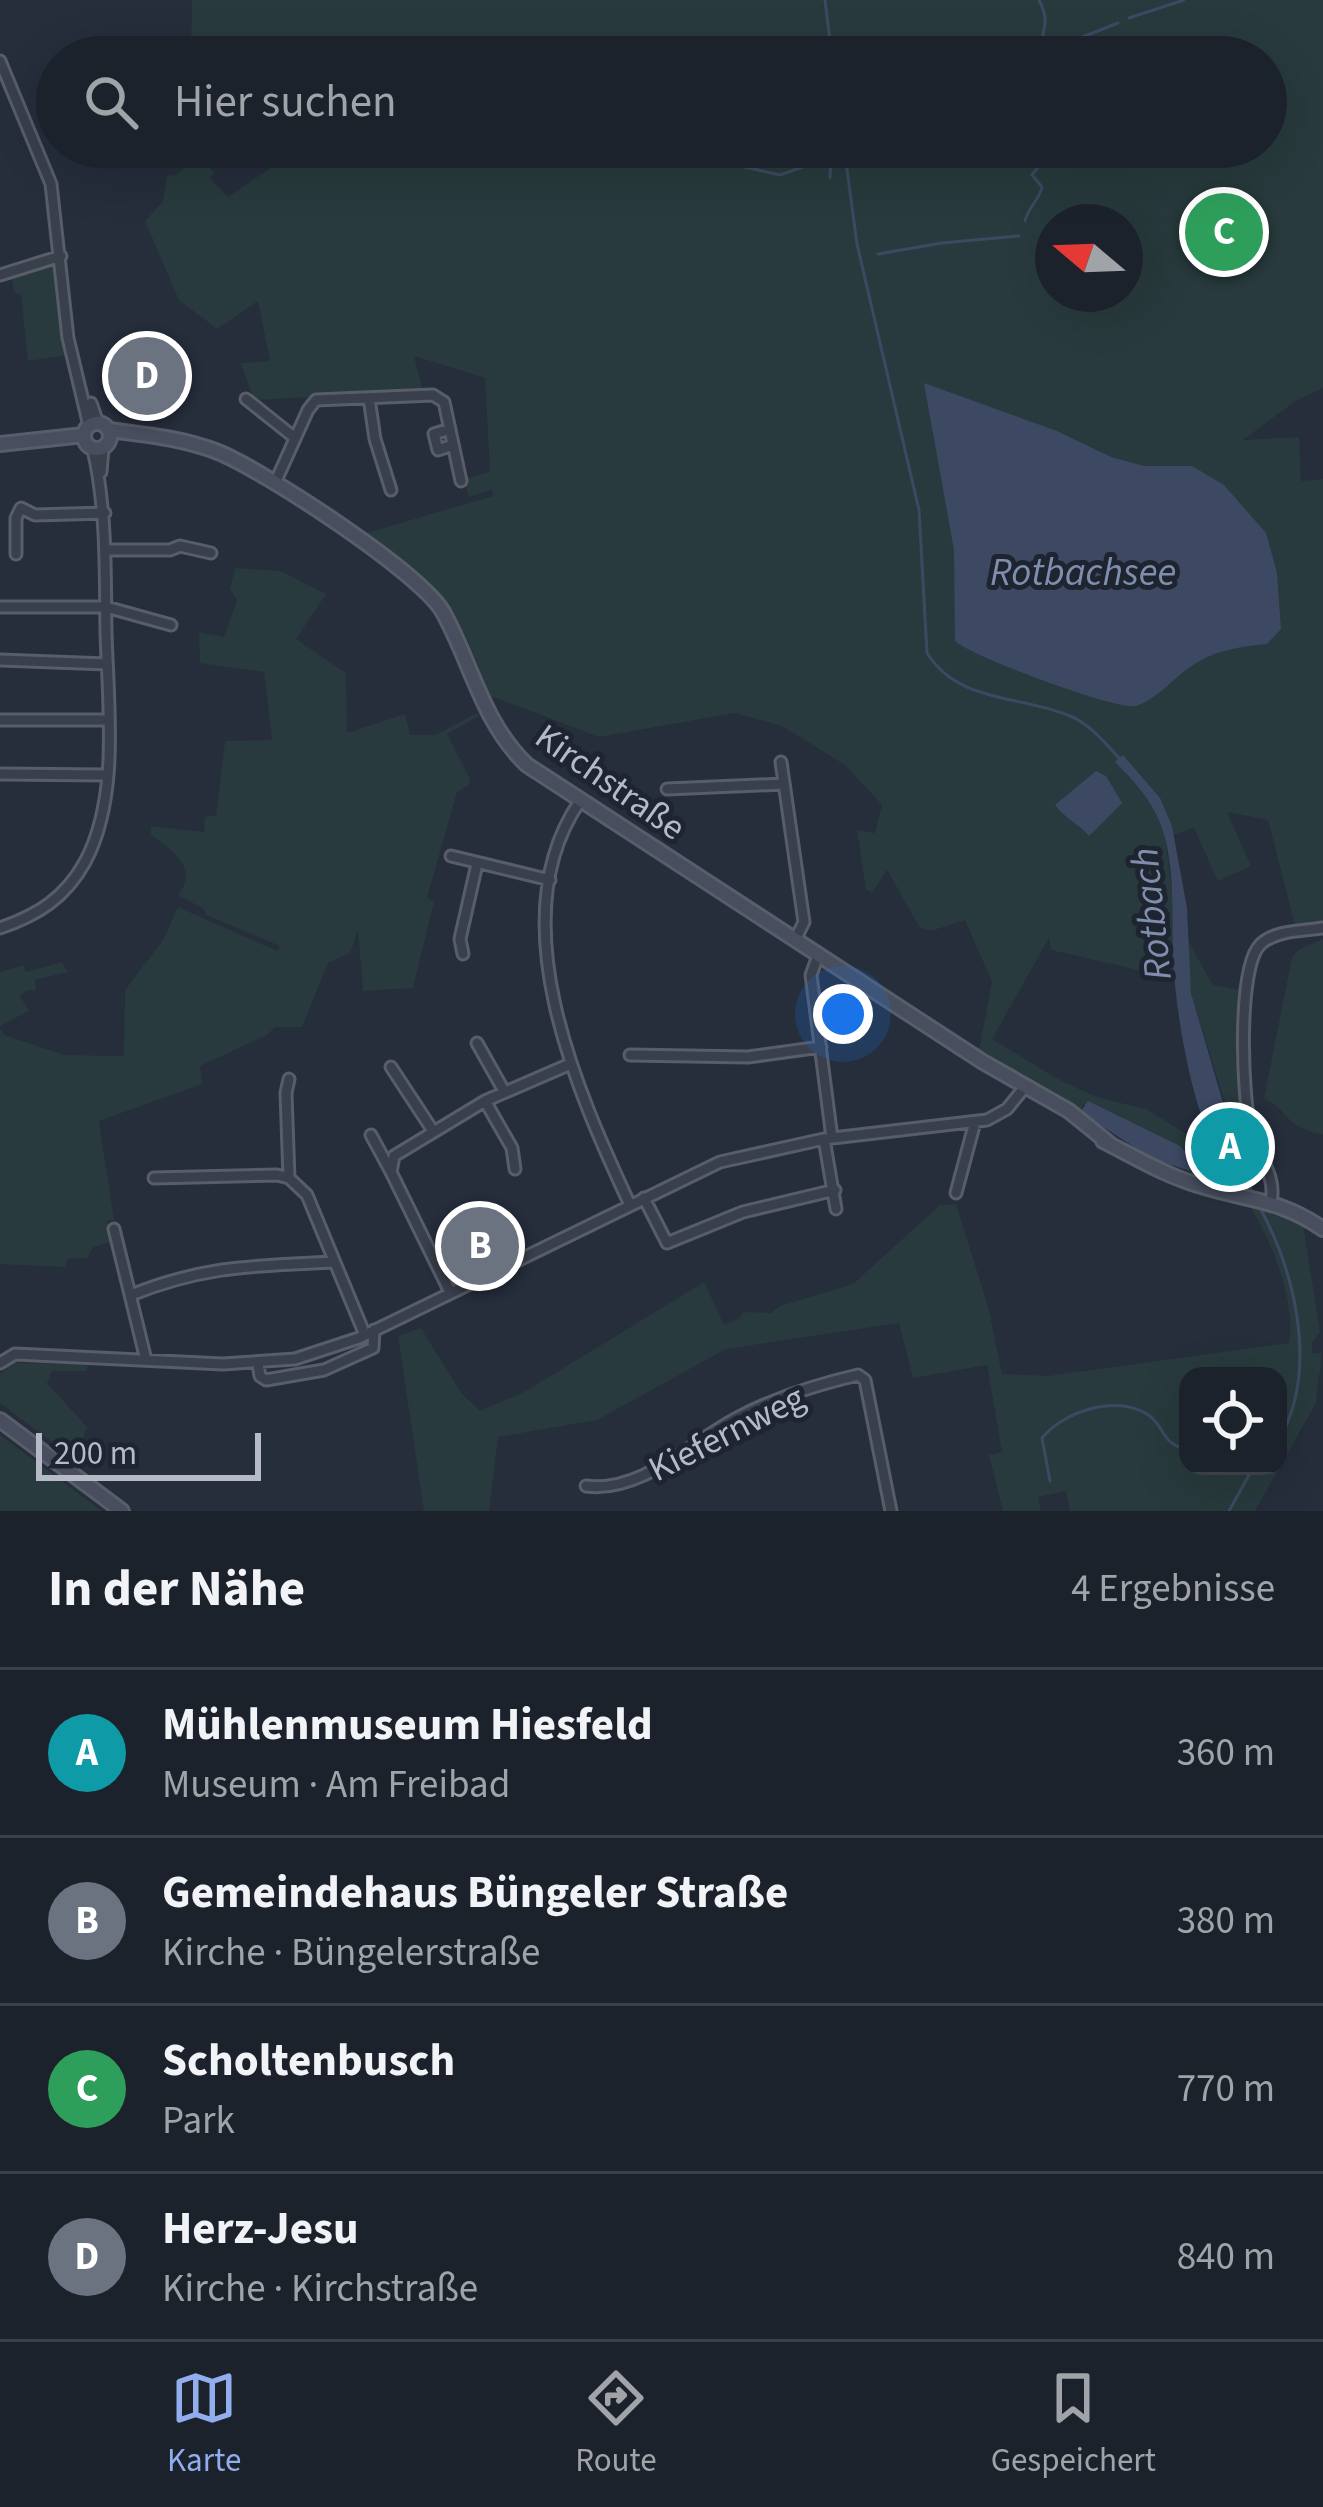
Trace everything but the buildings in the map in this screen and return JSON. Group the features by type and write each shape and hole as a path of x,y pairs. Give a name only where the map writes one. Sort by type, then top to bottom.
{"street":[{"path":"0,61 36,148"},
{"path":"0,928 50,906 75,878 94,839 105,775 105,513 97,437 68,338 51,184 44,168"},
{"path":"0,275 61,256"},
{"path":"275,483 316,400 433,395 444,402 461,481"},
{"path":"369,398 375,439 391,490"},
{"path":"246,400 295,438"},
{"name":"Kirchstraße","path":"0,444 149,435 215,451 275,483 429,593 503,740 527,765 1024,1088 1069,1111 1111,1145 1164,1174 1267,1200 1323,1229"},
{"path":"16,554 16,518 21,508 35,515 105,513"},
{"path":"106,550 180,546 211,553"},
{"path":"0,607 106,607 171,625"},
{"path":"0,660 107,664"},
{"path":"0,720 108,720"},
{"path":"781,762 804,922 796,940"},
{"path":"0,774 105,775"},
{"path":"667,789 784,784"},
{"path":"580,801 566,821 544,920 568,1065 630,1205"},
{"path":"451,856 550,880"},
{"path":"463,954 460,939 477,864"},
{"path":"1267,1200 1272,1177 1250,1127 1245,1065 1245,1012 1255,952 1272,937 1323,928"},
{"path":"818,956 811,974 836,1209"},
{"path":"477,1043 504,1091"},
{"path":"631,1055 748,1057 820,1047"},
{"path":"392,1172 394,1156 433,1131 504,1091 568,1065"},
{"path":"391,1067 433,1131"},
{"path":"289,1178 286,1093 290,1078"},
{"path":"0,1363 15,1354 258,1364 295,1359 370,1332 720,1162 828,1139 975,1122 998,1115 1024,1088"},
{"path":"485,1101 512,1148 515,1169"},
{"path":"956,1193 975,1122"},
{"path":"371,1135 450,1292"},
{"path":"154,1178 277,1174 289,1178 307,1196 370,1332 373,1348 324,1370 266,1380 258,1364"},
{"path":"644,1198 667,1243 743,1212 835,1190"},
{"path":"114,1229 146,1360"},
{"path":"131,1295 206,1270 334,1262"},
{"name":"Kiefernweg","path":"586,1486 604,1489 644,1475 736,1418 796,1391 857,1375 865,1380 891,1511"},
{"path":"0,1420 122,1511"}],"shaded area":[{"path":"192,0 1323,0 1323,388 1294,402 1243,440 1299,437 1301,481 1323,479 1323,924 1296,929 1268,820 1227,812 1251,866 1218,881 1194,828 1165,837 1174,905 1174,978 1051,950 1049,938 992,1039 1063,1082 1100,1098 1146,1109 1188,1135 1192,1132 1204,1162 1196,1176 1083,1104 1081,1111 1027,1085 979,1050 992,982 965,920 931,931 920,928 887,870 872,893 866,890 857,830 875,833 882,805 845,765 782,726 734,713 599,737 491,696 464,633 438,591 363,534 493,496 492,490 469,497 463,479 490,472 485,378 414,356 423,391 254,400 241,363 270,361 258,301 217,329 179,300 145,221 163,201 167,176 185,168 210,168 214,173 210,178 228,197 270,168 1287,168 1287,36 191,36"},
{"path":"58,263 67,355 28,361 21,294 14,293 11,274"},
{"path":"235,568 281,571 326,594 296,639 346,673 347,733 405,714 410,735 435,735 479,716 447,734 470,779 457,792 427,898 434,902 413,988 363,991 358,930 350,953 328,963 302,1027 275,1027 200,1066 202,1084 99,1121 114,1220 107,1221 112,1242 93,1247 87,1258 67,1259 66,1267 0,1264 0,1028 4,1035 64,1055 124,1056 125,990 163,940 178,907 277,951 280,946 206,915 204,909 178,895 186,876 181,860 151,835 151,826 204,832 205,817 216,815 225,741 272,740 264,672 200,663 199,632 224,637 237,600 230,589"},
{"path":"1187,939 1213,985 1240,990 1240,1113 1229,1116 1191,993"},
{"path":"1323,939 1320,1134 1299,1127 1264,1099 1292,957"},
{"path":"62,962 68,972 35,980 36,990 20,996 29,1011 0,1026 0,972 23,965 26,972"},
{"path":"956,1204 988,1306 1002,1374 1048,1376 1289,1343 1289,1308 1280,1271 1249,1205 1303,1224 1320,1332 1312,1353 1322,1353 1316,1403 1287,1454 1287,1367 1179,1367 1179,1475 1275,1475 1255,1511 1070,1511 1066,1491 1038,1497 1041,1511 1003,1511 989,1455 1002,1452 987,1365 913,1378 899,1323 726,1349 597,1420 498,1437 489,1511 424,1511 398,1336 421,1328 462,1394 480,1411 526,1391 704,1282 724,1325 743,1312 771,1313 853,1284 940,1205"},
{"path":"14,1363 88,1364 87,1371 52,1371 47,1383 87,1427 76,1460 0,1403 0,1374"},
{"path":"0,1435 102,1511 0,1511"}],"water":[{"name":"Rotbachsee","path":"924,383 1057,431 1111,457 1144,466 1192,466 1224,485 1266,533 1277,573 1281,629 1267,644 1230,649 1204,659 1136,706 1046,681 955,641 954,550"},
{"path":"1123,755 1160,798 1172,826 1187,908 1191,993 1229,1123 1226,1153 1254,1191 1236,1180 1220,1160 1197,1101 1178,1008 1165,838 1146,797 1115,762"},
{"path":"1096,771 1106,776 1122,803 1089,836 1055,805"},
{"path":"1088,1101 1180,1146 1189,1156 1190,1171 1153,1159 1086,1116 1081,1111"}],"waterway":[{"name":"Rotbach","path":"825,0 829,36"},
{"path":"1039,0 1045,18 1043,36"},
{"path":"1129,18 1184,0"},
{"path":"1085,36 1118,23"},
{"path":"749,168 780,175 800,168"},
{"path":"830,168 830,178"},
{"name":"Rotbach","path":"847,168 857,244 919,510 927,653 955,681 973,689 1077,719 1120,759"},
{"path":"1025,221 1042,187 1032,175 1037,168"},
{"path":"878,254 1019,236"},
{"name":"Rotbach","path":"1260,1208 1283,1259 1297,1316 1299,1374 1287,1422"},
{"name":"Rotbach","path":"1050,1481 1042,1438 1063,1420 1091,1409 1134,1408 1153,1419 1167,1439 1179,1446"},
{"path":"1229,1511 1249,1475"}],"place":[{"name":"Scholtenbusch","path":"1224,232"},
{"name":"Herz-Jesu","path":"147,376"},
{"name":"Mühlenmuseum Hiesfeld","path":"1230,1147"},
{"name":"Gemeindehaus Büngeler Straße","path":"480,1246"}]}
